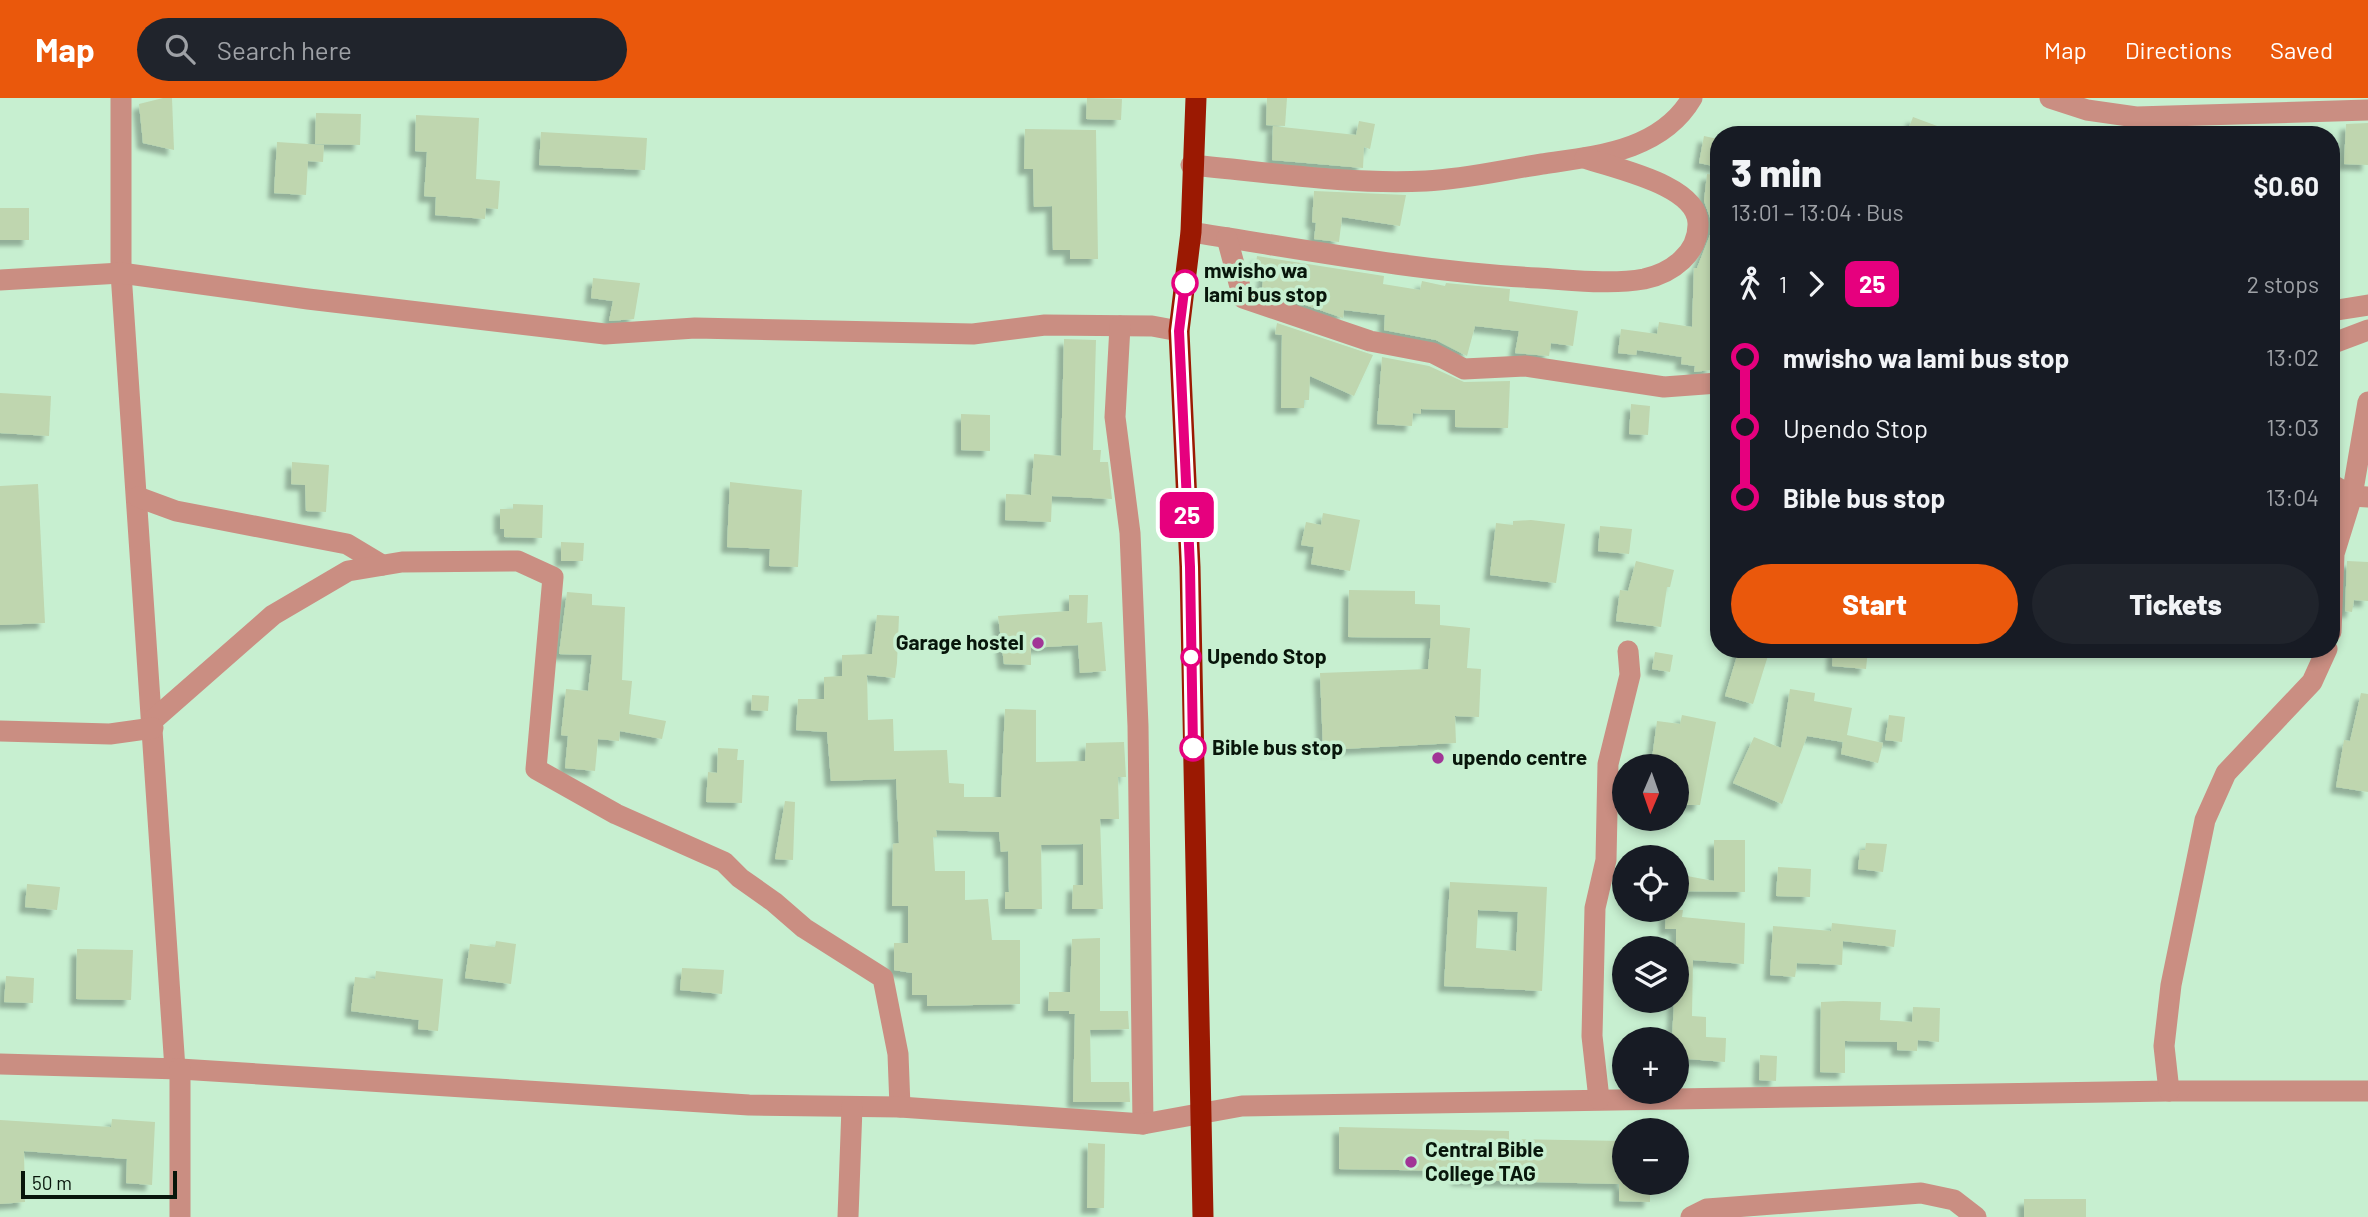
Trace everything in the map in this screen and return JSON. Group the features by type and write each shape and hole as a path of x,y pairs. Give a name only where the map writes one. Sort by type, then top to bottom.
{"highway":[{"path":"1196,98 1191,165 1191,232 1179,331 1190,567 1203,1217"}],"street":[{"path":"121,98 121,273 178,1069 180,1217"},
{"path":"1191,165 1319,176 1425,181 1485,175 1585,158 1636,145 1659,134 1692,98"},
{"path":"2050,98 2087,110 2136,117 2368,110"},
{"path":"1191,232 1480,275 1553,279 1645,279 1662,274 1685,259 1696,243 1697,212 1693,205 1667,187 1585,158"},
{"path":"1227,238 1243,298 1370,341 1433,353 1464,369 1525,366 1664,387 1710,384"},
{"path":"0,279 121,273 308,299 605,334 695,328 973,334 1045,325 1152,326 1179,331"},
{"path":"2340,310 2368,305"},
{"path":"1120,326 1115,417 1130,533 1138,726 1143,1124"},
{"path":"2340,341 2368,330"},
{"path":"2340,541 2360,497 2368,402"},
{"path":"2340,488 2360,497"},
{"path":"138,497 176,511 347,544 382,565"},
{"path":"0,732 110,734 153,725 273,615 348,571 402,562 518,561 553,577 536,769 616,814 724,862 740,878 775,902 804,928 884,978 898,1054 900,1107"},
{"path":"1599,1099 1592,1036 1595,908 1606,860 1608,764 1630,676 1629,651"},
{"path":"2169,1091 2164,1046 2171,985 2205,820 2225,773 2312,682 2323,658"},
{"path":"0,1064 178,1069 749,1105 900,1107 1143,1124 1242,1106 2169,1091 2368,1091"},
{"path":"848,1217 852,1107"},
{"path":"1691,1217 1707,1209 1920,1193 1954,1200 1976,1217"}],"building":[{"path":"172,98 174,150 143,143 139,104"},
{"path":"1087,98 1122,99 1121,120 1086,119"},
{"path":"1267,98 1287,98 1285,126 1266,125"},
{"path":"316,113 361,114 360,145 315,144"},
{"path":"416,115 479,118 476,179 500,181 498,209 486,208 485,219 435,215 436,197 424,196 427,152 415,151"},
{"path":"1913,117 1937,126 1910,126"},
{"path":"1359,121 1375,124 1370,149 1364,147 1363,168 1272,160 1273,126 1356,135"},
{"path":"2368,123 2368,165 2344,164 2346,124"},
{"path":"1025,129 1096,130 1098,259 1070,259 1070,250 1053,250 1052,206 1034,207 1033,169 1024,169"},
{"path":"541,132 647,138 645,170 539,165"},
{"path":"1704,136 1710,137 1710,165 1699,163"},
{"path":"277,142 324,145 323,162 308,161 306,195 274,193"},
{"path":"1707,174 1710,174 1710,217 1704,201"},
{"path":"1314,191 1406,195 1400,226 1342,217 1339,242 1314,239"},
{"path":"0,208 29,208 29,240 0,240"},
{"path":"1710,235 1710,370 1694,372 1695,366 1681,364 1682,357 1637,350 1636,355 1618,353 1621,329 1657,334 1659,322 1692,327 1694,268 1697,268"},
{"path":"1257,256 1384,276 1383,284 1420,290 1422,281 1445,286 1446,283 1510,289 1509,301 1578,311 1573,346 1551,343 1549,356 1515,353 1519,331 1475,326 1467,356 1436,340 1384,330 1385,315 1344,310 1343,318 1282,297 1283,291 1262,288 1264,272 1255,271"},
{"path":"593,278 640,283 634,319 609,321 613,301 591,298"},
{"path":"1277,323 1373,355 1354,396 1310,376 1309,400 1304,400 1304,408 1281,408 1282,335 1275,334"},
{"path":"1064,339 1096,340 1093,450 1101,450 1100,462 1108,462 1112,499 1052,496 1051,522 1005,520 1006,494 1031,495 1034,454 1061,456"},
{"path":"1382,357 1429,366 1464,382 1510,381 1508,428 1455,427 1455,410 1421,409 1421,414 1413,413 1412,426 1377,424"},
{"path":"0,393 51,396 49,436 0,433"},
{"path":"1631,404 1650,406 1648,435 1629,434"},
{"path":"961,414 990,415 990,451 961,450"},
{"path":"292,462 329,465 326,512 306,511 305,485 291,484"},
{"path":"730,482 802,490 798,567 769,566 770,549 727,547"},
{"path":"38,484 45,623 0,625 0,486"},
{"path":"513,504 543,505 542,538 504,537 504,529 500,529 500,509 513,509"},
{"path":"1323,513 1360,520 1350,571 1311,564 1314,547 1301,545 1306,522 1321,525"},
{"path":"1513,521 1565,524 1556,583 1490,575 1496,523 1513,525"},
{"path":"1600,526 1632,529 1629,554 1598,551"},
{"path":"561,542 584,543 583,561 561,561"},
{"path":"1636,561 1674,570 1670,587 1667,587 1661,627 1616,621 1620,590 1628,591"},
{"path":"2347,561 2368,562 2368,601 2354,600 2352,612 2345,611"},
{"path":"1349,590 1415,591 1415,604 1440,605 1440,625 1470,628 1467,668 1481,669 1479,717 1455,716 1456,743 1323,750 1320,673 1428,669 1431,638 1348,637"},
{"path":"567,592 592,594 592,605 625,607 622,680 632,681 629,714 666,721 662,739 620,731 619,741 598,739 595,771 565,768 568,736 561,735 566,689 588,691 592,655 559,654"},
{"path":"1069,595 1088,595 1087,623 1102,622 1106,671 1080,673 1078,645 1031,648 1031,665 1004,664 998,616 1069,611"},
{"path":"877,615 899,616 897,663 895,678 867,675 868,720 893,719 894,751 947,750 949,783 964,784 964,797 1001,797 1005,709 1036,710 1036,762 1085,761 1086,743 1124,742 1126,777 1118,777 1119,819 1100,819 1103,909 1072,909 1073,885 1083,885 1083,844 1041,845 1042,909 1005,909 1005,892 1009,892 1008,851 1001,852 999,832 936,830 937,837 933,837 935,871 965,871 965,900 988,899 992,940 1020,940 1020,1004 927,1006 927,995 912,995 912,973 894,970 894,943 908,943 908,906 892,906 893,844 899,843 896,779 831,781 827,732 796,730 798,699 824,699 824,677 842,676 842,655 872,654"},
{"path":"1655,652 1673,655 1670,672 1652,669"},
{"path":"1736,658 1767,658 1753,704 1725,696"},
{"path":"1832,658 1867,658 1866,669 1832,666"},
{"path":"1790,689 1815,693 1814,701 1852,708 1847,735 1883,743 1878,763 1841,754 1843,742 1807,736 1782,804 1733,783 1754,737 1781,748"},
{"path":"2361,693 2368,694 2368,792 2336,787 2344,740 2350,741"},
{"path":"752,695 769,696 768,711 751,710"},
{"path":"1682,715 1716,722 1700,805 1689,805 1689,754 1653,754 1657,721 1680,724"},
{"path":"1889,715 1905,717 1902,742 1885,740"},
{"path":"718,748 738,749 737,760 744,760 742,803 706,802 708,772 717,773"},
{"path":"785,801 795,802 793,860 775,859"},
{"path":"1714,840 1745,840 1745,892 1689,891 1689,876 1714,881"},
{"path":"1866,843 1887,844 1883,872 1858,869 1860,850 1865,850"},
{"path":"1778,867 1811,869 1810,897 1776,896"},
{"path":"1450,882 1547,887 1542,991 1444,986","holes":["1478,910 1518,912 1516,951 1476,948"]},
{"path":"27,884 60,887 57,910 25,907"},
{"path":"1689,918 1745,923 1744,964 1693,960 1692,1016 1706,1017 1706,1037 1726,1038 1725,1062 1689,1059 1689,1027 1673,1027 1673,1013 1689,1013 1689,936 1676,936 1676,929 1665,929 1665,922 1689,922"},
{"path":"1832,923 1896,930 1894,947 1843,941 1842,965 1797,963 1795,977 1770,975 1773,926 1831,931"},
{"path":"1100,938 1100,1011 1128,1011 1129,1029 1090,1030 1091,1082 1129,1082 1130,1102 1073,1102 1075,1014 1069,1014 1069,1011 1048,1011 1049,992 1070,992 1072,939"},
{"path":"496,941 516,944 511,984 465,978 470,944 495,947"},
{"path":"77,949 133,950 131,1000 76,999"},
{"path":"682,968 724,970 722,994 680,990"},
{"path":"376,971 443,979 438,1031 418,1029 419,1020 351,1011 355,977 375,979"},
{"path":"6,976 34,978 33,1003 4,1002"},
{"path":"1821,1002 1881,1002 1880,1020 1912,1022 1913,1007 1940,1008 1939,1042 1918,1040 1917,1051 1897,1050 1897,1042 1845,1041 1845,1073 1820,1072"},
{"path":"1760,1055 1777,1056 1776,1081 1759,1080"},
{"path":"112,1119 155,1122 152,1185 126,1183 127,1159 24,1151 25,1202 0,1204 0,1120 111,1127"},
{"path":"1339,1127 1509,1131 1509,1139 1612,1141 1612,1184 1457,1180 1457,1171 1339,1169"},
{"path":"1088,1143 1105,1144 1104,1208 1087,1208"},
{"path":"1619,1195 1650,1195 1650,1202 1619,1201"},
{"path":"2024,1199 2086,1199 2086,1217 2024,1217"}],"bus line":[{"name":"25","path":"1185,283 1179,331 1190,567 1193,748"}],"place":[{"name":"mwisho wa lami bus stop","path":"1185,283"},
{"name":"Garage hostel","path":"1038,643"},
{"name":"Upendo Stop","path":"1191,657"},
{"name":"Bible bus stop","path":"1193,748"},
{"name":"upendo centre","path":"1438,758"},
{"name":"Central Bible College TAG","path":"1411,1162"}]}
